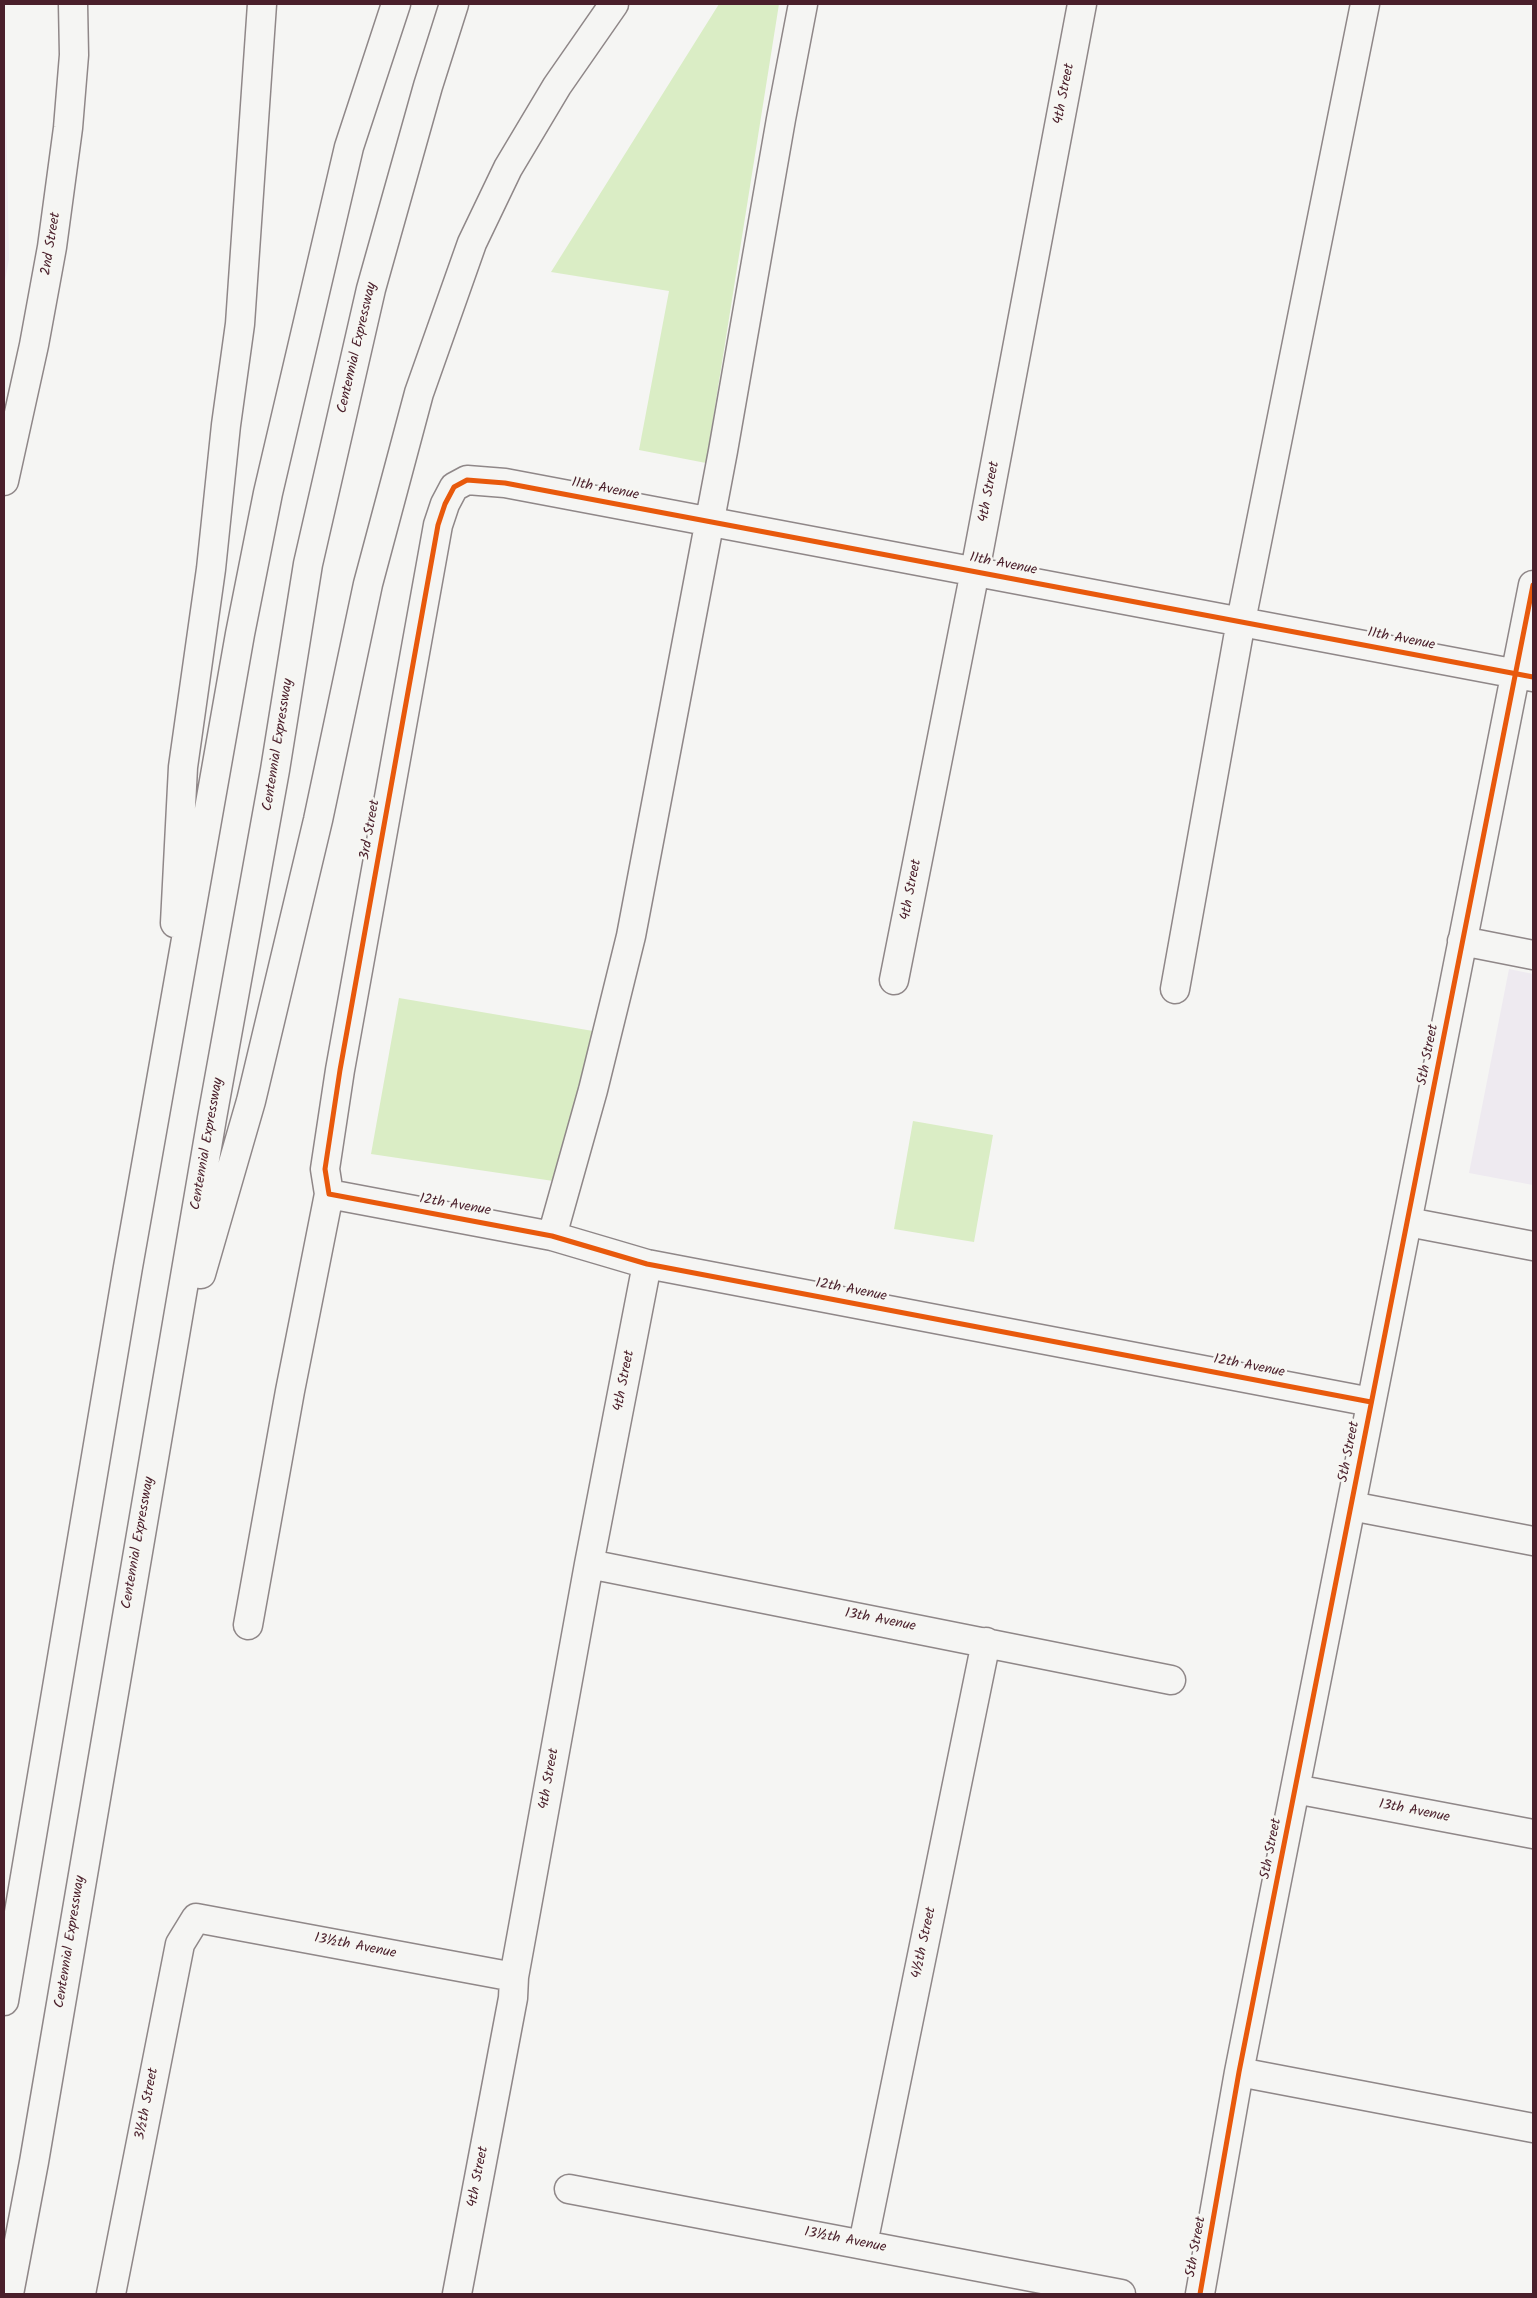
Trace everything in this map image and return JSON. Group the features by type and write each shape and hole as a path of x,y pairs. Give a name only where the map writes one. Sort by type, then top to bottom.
{"main road":[{"name":"2nd Street","path":"4,480 34,345 52,247 68,128 74,55 73,4"},
{"path":"167,1050 183,767 211,568 226,425 240,324 262,4"},
{"path":"4,2000 128,1267 240,634 268,493 349,147 396,4"},
{"name":"Centennial Expressway","path":"8,2294 34,2162 212,1118 276,770 308,564 371,289 428,86 454,4"},
{"path":"165,1398 251,1101 318,820 368,584 419,393 472,243 508,168 556,86 614,4"},
{"path":"552,1236 593,1090 631,936 710,522 803,4"},
{"name":"4th Street","path":"894,980 975,571 1082,4"},
{"path":"1175,988 1241,621 1365,4"},
{"name":"11th Avenue","path":"467,480 505,483 1525,676"},
{"name":"3rd Street","path":"329,1194 325,1169 340,1070 438,525 445,504 454,487 467,480"},
{"name":"5th Street","path":"1200,2294 1240,2072 1462,941 1525,676 1533,585"},
{"path":"1462,941 1533,955"},
{"path":"248,1625 292,1381 329,1194"},
{"name":"12th Avenue","path":"329,1194 552,1236 647,1264 1371,1402"},
{"path":"1408,1222 1533,1246"},
{"name":"4th Street","path":"457,2294 513,1998 514,1977 589,1564 647,1264"},
{"path":"1351,1506 1533,1541"},
{"name":"13th Avenue","path":"589,1564 1171,1680"},
{"name":"4½th Street","path":"863,2244 986,1642"},
{"name":"13th Avenue","path":"1295,1789 1533,1834"},
{"name":"13½th Avenue","path":"196,1918 514,1977"},
{"name":"3½th Street","path":"111,2294 180,1944 196,1918"},
{"path":"1240,2072 1533,2128"},
{"name":"13½th Avenue","path":"569,2189 1121,2294"}],"shaded area":[{"path":"4,4 9,259 4,286"},
{"path":"1509,969 1533,974 1533,1185 1469,1173"}],"green space":[{"path":"719,4 779,4 706,463 639,450 669,291 551,272"},
{"path":"399,998 593,1031 560,1182 371,1154"},
{"path":"913,1121 993,1135 974,1242 894,1229"}],"cycle path":[{"path":"1371,1402 647,1264 552,1236 329,1194 325,1169 340,1070 438,525 445,504 454,487 467,480 505,483 1533,677"},
{"path":"1200,2294 1239,2072 1533,585"}]}
